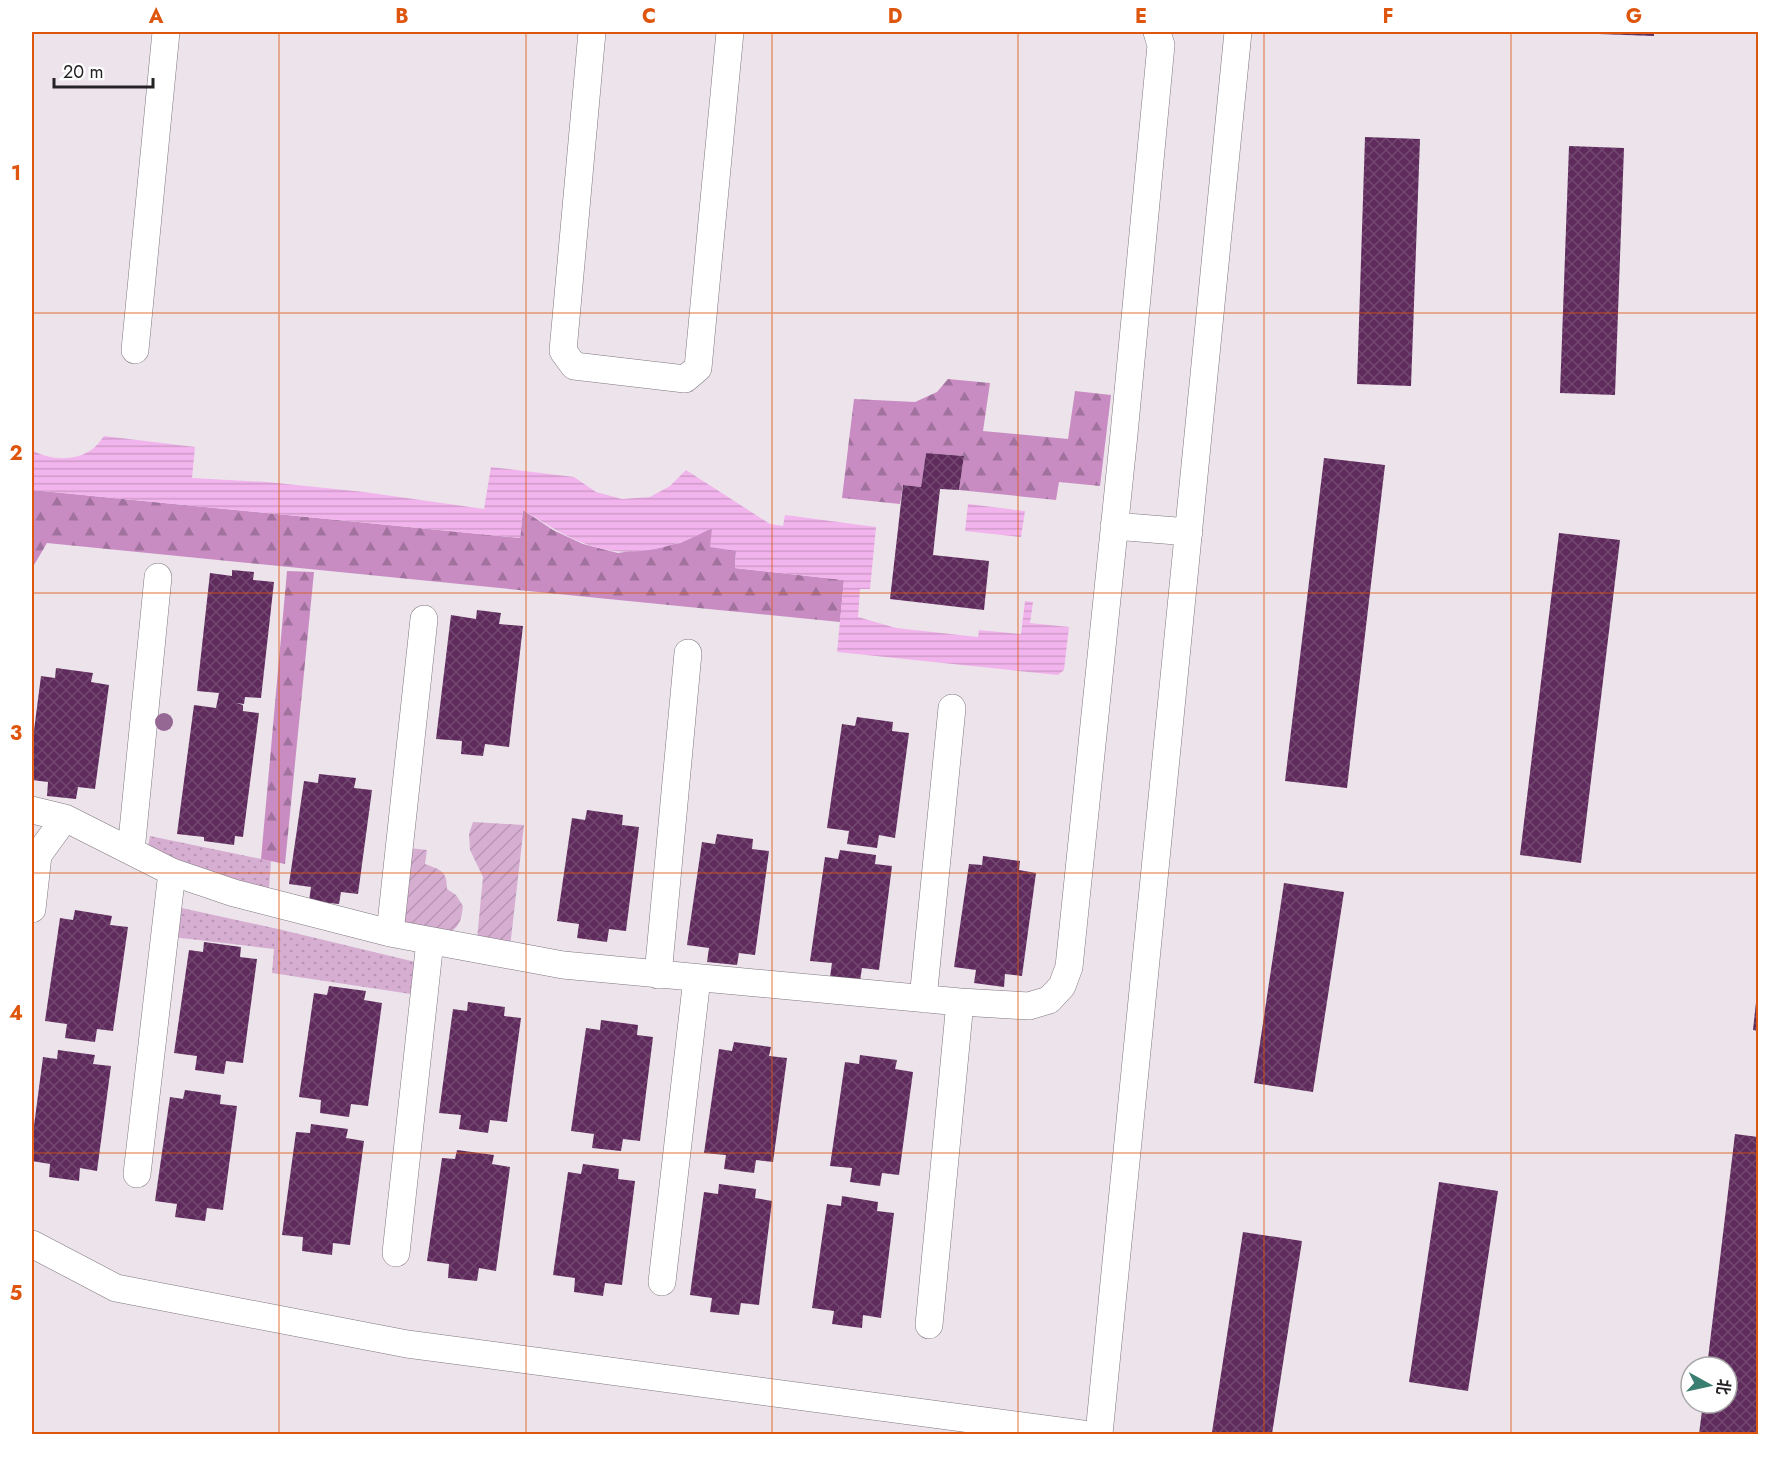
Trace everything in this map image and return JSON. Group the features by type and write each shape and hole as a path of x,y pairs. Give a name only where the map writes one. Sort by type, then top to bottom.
{"street":[{"path":"135,350 166,32"},
{"path":"592,32 563,351 574,366 685,379 698,368 730,32"},
{"path":"32,810 64,818 172,872 234,893 430,941 563,965 658,975 960,1002 1029,1006 1049,1000 1062,986 1069,966 1161,45 1157,32"},
{"path":"1099,1434 1238,32"},
{"path":"1114,526 1189,532"},
{"path":"130,851 158,577"},
{"path":"390,933 424,619"},
{"path":"658,975 688,653"},
{"path":"923,999 952,708"},
{"path":"32,909 38,855 64,818"},
{"path":"137,1174 172,872"},
{"path":"396,1253 430,941"},
{"path":"662,1282 697,978"},
{"path":"929,1325 960,1002"},
{"path":"32,1244 116,1288 407,1344 1082,1434"}],"shaded area":[{"path":"104,436 195,447 192,478 267,482 364,492 484,509 491,467 574,477 596,492 622,499 650,497 670,486 686,470 770,524 783,526 785,515 876,527 870,589 860,589 858,617 896,628 978,637 979,630 1021,634 1025,601 1033,602 1030,623 1069,627 1064,670 1058,675 837,652 844,580 735,568 736,551 710,547 712,528 687,540 655,549 634,552 615,551 597,548 579,541 523,510 520,538 32,490 32,450 55,458 72,457 88,452"},
{"path":"968,504 1025,511 1021,537 965,531"},
{"path":"473,822 524,825 509,956 476,949 483,877 470,850 469,834"},
{"path":"150,836 271,861 268,902 146,859"},
{"path":"400,847 427,850 425,864 442,872 446,878 447,889 456,895 463,906 460,921 451,932 436,936 405,936"},
{"path":"168,905 428,965 424,996 272,973 274,949 164,936"}],"green space":[{"path":"948,379 990,383 983,431 1068,439 1075,391 1111,395 1100,486 1059,482 1056,500 959,490 964,456 926,453 921,487 903,485 900,504 842,498 854,399 915,402 937,392"},
{"path":"32,490 520,538 523,510 553,530 583,544 618,553 680,543 712,528 736,551 735,568 844,580 840,622 47,543 32,567"},
{"path":"287,571 314,572 285,864 261,859"}],"building":[{"path":"1599,32 1654,32 1654,36 1599,34"},
{"path":"1365,137 1420,139 1411,386 1357,384"},
{"path":"1569,146 1624,148 1615,395 1560,393"},
{"path":"926,453 964,456 959,490 940,489 933,555 989,561 984,610 890,599 903,485 921,487"},
{"path":"1324,458 1385,465 1347,788 1285,781"},
{"path":"1559,533 1620,540 1581,863 1520,855"},
{"path":"232,570 254,572 253,580 274,582 261,698 245,697 244,704 236,703 243,705 243,711 259,713 243,837 235,836 234,845 204,841 204,837 177,834 194,705 216,708 219,693 197,691 210,573 232,576"},
{"path":"477,610 501,613 499,624 523,626 509,747 485,744 483,756 461,754 462,741 436,739 451,615 476,619"},
{"path":"56,668 93,673 91,682 109,685 95,789 78,787 76,799 47,796 48,782 32,780 32,746 41,676 55,678"},
{"path":"857,717 893,722 892,731 909,733 895,838 879,835 877,848 847,844 849,831 827,828 842,724 855,726"},
{"path":"319,774 356,778 354,788 372,790 358,894 341,892 339,904 309,901 311,887 289,884 304,781 318,783"},
{"path":"587,810 623,815 622,825 639,827 626,931 609,929 607,942 577,938 579,924 557,921 572,818 585,820"},
{"path":"717,834 753,839 752,849 769,851 755,955 739,953 737,965 707,962 709,948 687,945 702,842 715,844"},
{"path":"840,850 876,855 875,864 892,866 879,970 862,968 860,981 830,977 832,963 810,961 825,857 838,859"},
{"path":"983,856 1020,861 1019,870 1036,873 1022,976 1005,974 1004,987 974,983 976,970 954,967 969,864 982,865"},
{"path":"1284,883 1344,892 1313,1092 1254,1083"},
{"path":"75,910 112,916 110,925 128,927 113,1031 97,1029 95,1042 65,1038 67,1024 45,1021 60,918 73,920"},
{"path":"204,942 241,947 240,957 257,959 243,1063 226,1061 224,1074 195,1070 197,1056 174,1053 189,950 203,952"},
{"path":"329,986 366,991 364,1000 382,1003 368,1106 351,1104 349,1117 320,1113 321,1100 299,1097 314,993 327,995"},
{"path":"1758,993 1758,1031 1753,1030"},
{"path":"468,1002 505,1007 504,1016 521,1018 507,1122 490,1120 488,1133 459,1129 461,1115 439,1113 453,1009 467,1011"},
{"path":"601,1020 638,1025 637,1035 653,1037 640,1141 623,1139 621,1151 592,1148 594,1134 571,1131 586,1028 600,1030"},
{"path":"734,1042 771,1047 769,1056 787,1058 773,1162 756,1160 754,1173 724,1169 726,1155 704,1153 719,1049 732,1051"},
{"path":"58,1050 95,1055 93,1064 111,1066 97,1171 80,1168 79,1181 49,1177 50,1164 32,1161 32,1141 43,1057 57,1059"},
{"path":"860,1055 897,1060 895,1069 913,1072 899,1175 882,1173 880,1186 850,1182 852,1168 830,1166 845,1062 859,1064"},
{"path":"185,1090 221,1095 220,1104 237,1106 223,1210 207,1208 205,1221 175,1217 177,1204 155,1201 170,1097 183,1099"},
{"path":"311,1124 348,1129 346,1138 364,1141 350,1245 333,1243 332,1255 302,1251 303,1237 282,1235 296,1132 310,1133"},
{"path":"1735,1134 1758,1137 1758,1434 1699,1434 1701,1415 1739,1415 1739,1355 1708,1355"},
{"path":"457,1150 494,1155 492,1164 510,1167 496,1271 479,1268 477,1281 448,1278 449,1264 427,1261 442,1158 455,1159"},
{"path":"583,1164 619,1169 618,1179 635,1181 622,1285 605,1283 603,1296 574,1292 575,1278 553,1275 568,1172 581,1174"},
{"path":"1439,1182 1498,1191 1468,1391 1409,1382"},
{"path":"719,1184 756,1189 755,1198 772,1201 759,1305 741,1303 739,1315 710,1312 712,1298 690,1295 704,1192 718,1194"},
{"path":"842,1196 878,1202 877,1211 894,1213 881,1318 863,1315 862,1328 832,1324 834,1311 812,1308 827,1204 841,1206"},
{"path":"1243,1232 1302,1241 1272,1434 1212,1432"}]}
